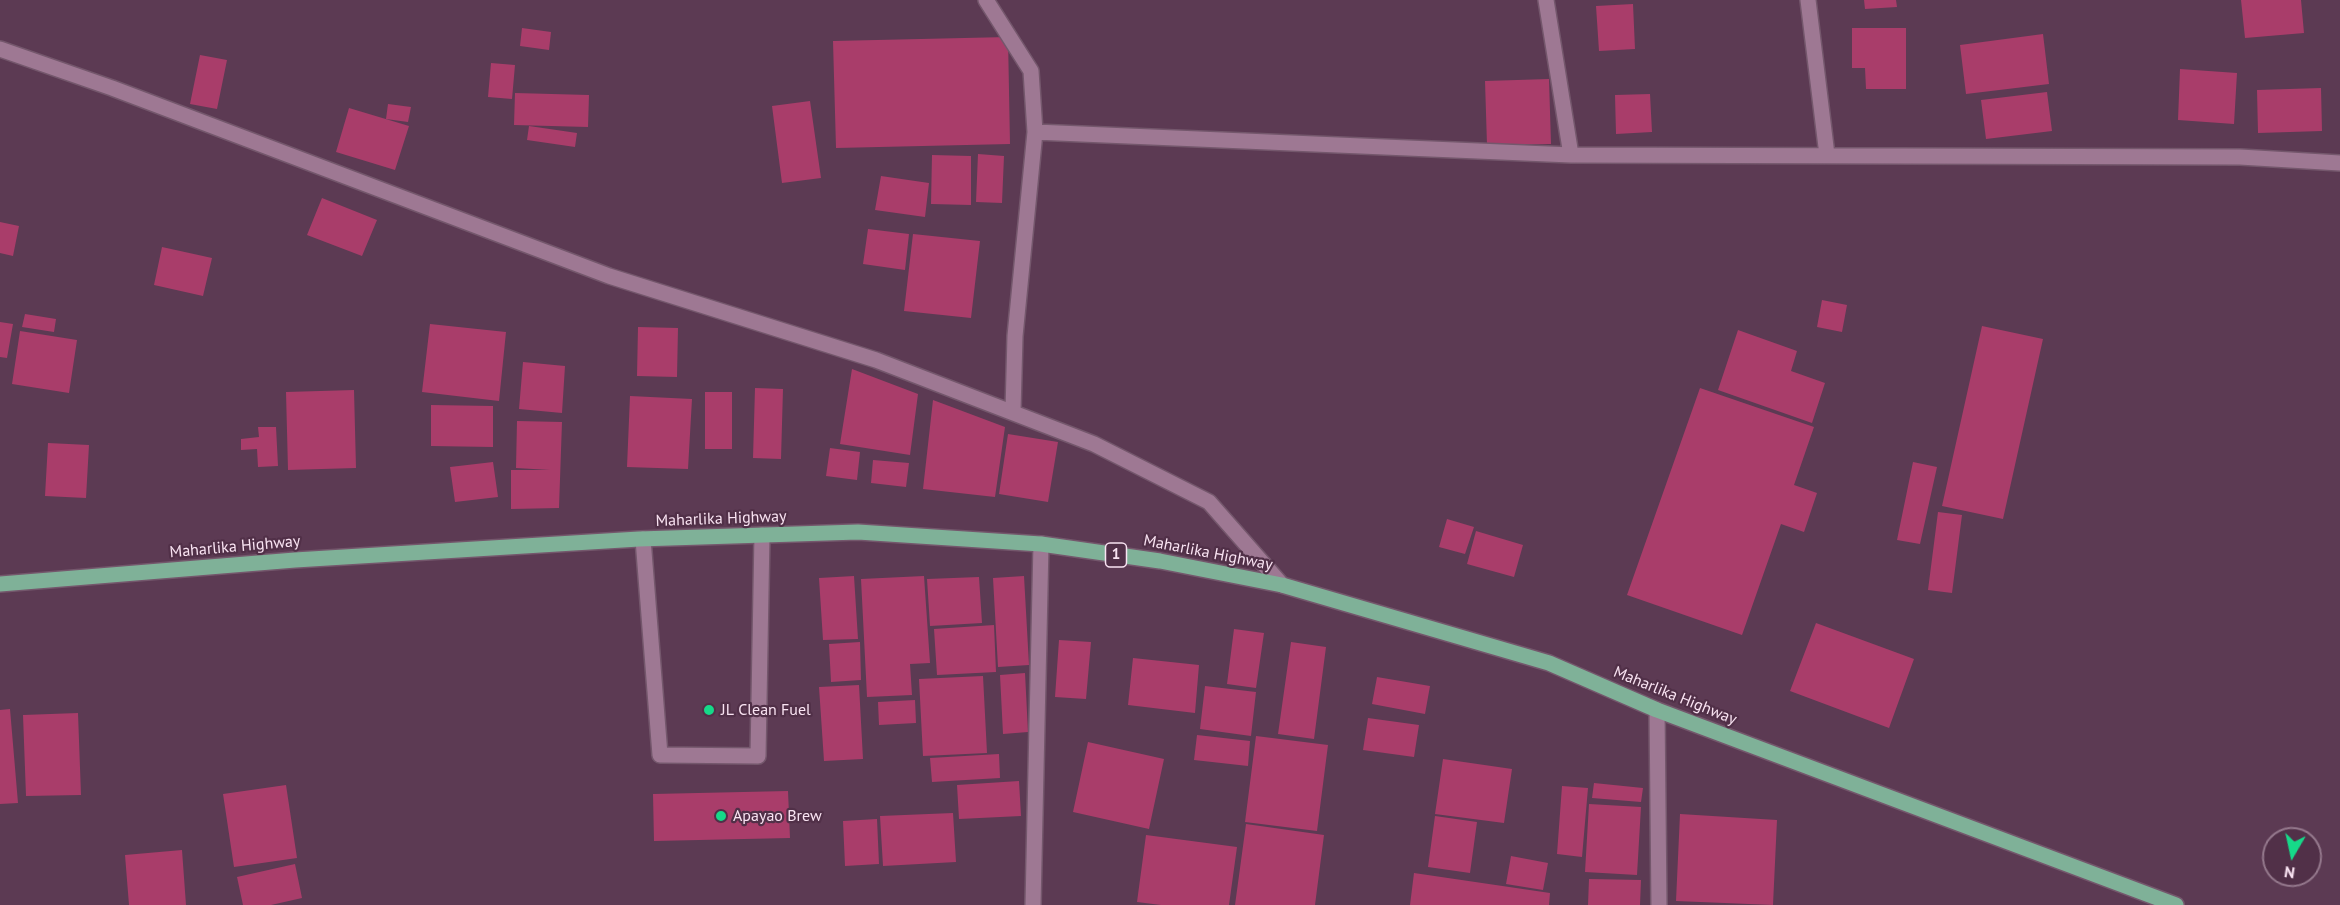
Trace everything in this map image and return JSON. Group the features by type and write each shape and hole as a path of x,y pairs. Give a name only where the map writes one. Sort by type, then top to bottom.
{"main road":[{"name":"Maharlika Highway","path":"0,584 295,560 643,539 858,532 1041,544 1160,561 1282,585 1549,663 1657,710 2176,905"}],"street":[{"path":"986,0 1031,71 1035,132 1015,336 1013,411"},
{"path":"1546,0 1570,155"},
{"path":"1808,0 1827,155"},
{"path":"0,49 112,88 609,276 876,360 1094,444 1209,502 1282,585"},
{"path":"1035,132 1570,155 2240,157 2340,163"},
{"path":"643,539 660,755 758,756 762,535"},
{"path":"1033,905 1041,544"},
{"path":"1657,710 1659,905"}],"building":[{"path":"1864,0 1896,0 1897,7 1865,9"},
{"path":"2241,0 2301,0 2304,33 2245,38"},
{"path":"1633,4 1635,49 1599,51 1596,6"},
{"path":"522,28 551,32 549,50 520,46"},
{"path":"1852,28 1906,28 1906,89 1866,89 1865,68 1852,68"},
{"path":"2043,34 2049,84 1966,94 1960,45"},
{"path":"1008,37 1010,144 836,148 833,41"},
{"path":"200,55 227,60 217,109 190,104"},
{"path":"491,63 515,65 512,99 488,97"},
{"path":"2180,69 2237,73 2234,124 2178,120"},
{"path":"1549,79 1551,144 1487,145 1485,81"},
{"path":"2321,88 2322,131 2258,133 2257,90"},
{"path":"2047,92 2052,131 1986,139 1981,100"},
{"path":"515,93 589,95 588,127 514,125"},
{"path":"1650,94 1652,132 1616,134 1615,95"},
{"path":"810,101 821,178 782,183 772,106"},
{"path":"388,104 411,107 408,122 386,119"},
{"path":"349,108 409,126 395,170 336,152"},
{"path":"529,126 577,133 575,147 527,140"},
{"path":"978,154 1004,156 1002,203 976,202"},
{"path":"932,155 971,156 971,205 931,204"},
{"path":"881,176 929,183 925,217 875,210"},
{"path":"322,198 377,220 362,256 307,235"},
{"path":"0,222 19,226 13,256 0,253"},
{"path":"868,229 909,234 905,270 863,264"},
{"path":"913,234 980,241 971,318 904,311"},
{"path":"162,247 212,258 203,296 154,285"},
{"path":"1822,300 1847,305 1842,332 1817,327"},
{"path":"25,314 56,319 54,332 22,327"},
{"path":"0,322 13,324 7,358 0,357"},
{"path":"430,324 506,332 499,401 422,392"},
{"path":"1982,326 2043,339 2003,519 1942,506"},
{"path":"638,327 678,328 677,377 637,376"},
{"path":"1738,330 1797,351 1791,371 1825,383 1812,423 1718,390"},
{"path":"20,331 77,340 69,393 12,384"},
{"path":"523,362 565,366 562,413 519,409"},
{"path":"852,369 918,394 910,455 840,444"},
{"path":"755,388 783,389 781,459 753,458"},
{"path":"1700,388 1814,427 1794,485 1817,493 1804,532 1781,524 1742,635 1627,595"},
{"path":"354,390 356,468 288,470 286,392"},
{"path":"705,392 732,392 732,449 705,449"},
{"path":"630,396 692,399 688,469 627,467"},
{"path":"933,400 1005,427 995,497 923,489"},
{"path":"431,405 493,406 493,447 431,446"},
{"path":"517,421 562,422 559,508 511,509 511,470 550,470 516,468"},
{"path":"258,427 276,427 278,466 258,467 257,449 241,450 241,439 259,437"},
{"path":"1008,434 1058,442 1048,502 999,494"},
{"path":"48,443 89,445 86,498 45,496"},
{"path":"830,448 860,452 857,480 826,476"},
{"path":"873,460 909,463 906,487 871,483"},
{"path":"493,462 498,497 455,502 450,467"},
{"path":"1913,462 1937,467 1920,544 1897,540"},
{"path":"1938,512 1962,515 1952,593 1928,590"},
{"path":"1447,519 1474,527 1465,554 1439,547"},
{"path":"1476,531 1523,545 1514,577 1467,564"},
{"path":"854,576 858,639 823,640 819,578"},
{"path":"924,576 930,663 910,664 912,695 867,697 861,579"},
{"path":"1024,576 1029,665 998,667 993,578"},
{"path":"979,577 982,623 930,626 927,579"},
{"path":"1816,623 1914,659 1889,728 1790,691"},
{"path":"994,625 996,672 937,675 934,629"},
{"path":"1234,629 1264,633 1256,688 1227,684"},
{"path":"1059,640 1091,642 1086,699 1055,697"},
{"path":"860,642 861,680 831,682 829,644"},
{"path":"1291,642 1326,647 1314,739 1278,734"},
{"path":"1133,658 1199,665 1195,713 1128,705"},
{"path":"1025,673 1028,732 1003,734 1000,675"},
{"path":"983,676 987,753 923,756 919,679"},
{"path":"1377,677 1430,686 1425,714 1372,704"},
{"path":"859,685 863,759 824,761 819,687"},
{"path":"1205,686 1256,692 1251,736 1200,729"},
{"path":"915,700 916,723 879,725 878,702"},
{"path":"10,709 18,803 0,804 0,710"},
{"path":"78,713 81,795 26,796 23,715"},
{"path":"1368,718 1419,725 1414,757 1363,750"},
{"path":"1197,735 1250,741 1248,766 1194,760"},
{"path":"1256,736 1328,745 1317,831 1245,822"},
{"path":"1088,742 1164,759 1149,829 1073,812"},
{"path":"999,754 1000,778 932,782 930,758"},
{"path":"1443,759 1512,769 1504,823 1435,814"},
{"path":"1019,781 1021,816 959,819 957,785"},
{"path":"1594,783 1643,788 1641,802 1592,798"},
{"path":"286,785 297,858 234,867 223,794"},
{"path":"1562,786 1588,788 1582,857 1557,854"},
{"name":"Apayao Brew","path":"788,791 790,838 654,841 653,794"},
{"path":"1589,804 1641,807 1637,875 1585,872"},
{"path":"953,813 956,862 883,866 880,816"},
{"path":"1680,814 1777,820 1773,905 1676,901"},
{"path":"1435,816 1477,822 1470,873 1428,867"},
{"path":"877,819 879,864 845,866 843,821"},
{"path":"1246,824 1324,835 1315,905 1235,905"},
{"path":"1146,835 1237,847 1229,905 1161,905 1137,902"},
{"path":"182,850 186,905 129,905 125,855"},
{"path":"1511,856 1548,863 1543,890 1506,884"},
{"path":"295,864 302,898 271,905 243,905 237,877"},
{"path":"1414,873 1550,893 1549,905 1410,905"},
{"path":"1589,879 1641,880 1640,905 1588,905"}],"place":[{"name":"JL Clean Fuel","path":"709,710"},
{"name":"Apayao Brew","path":"721,816"}]}
